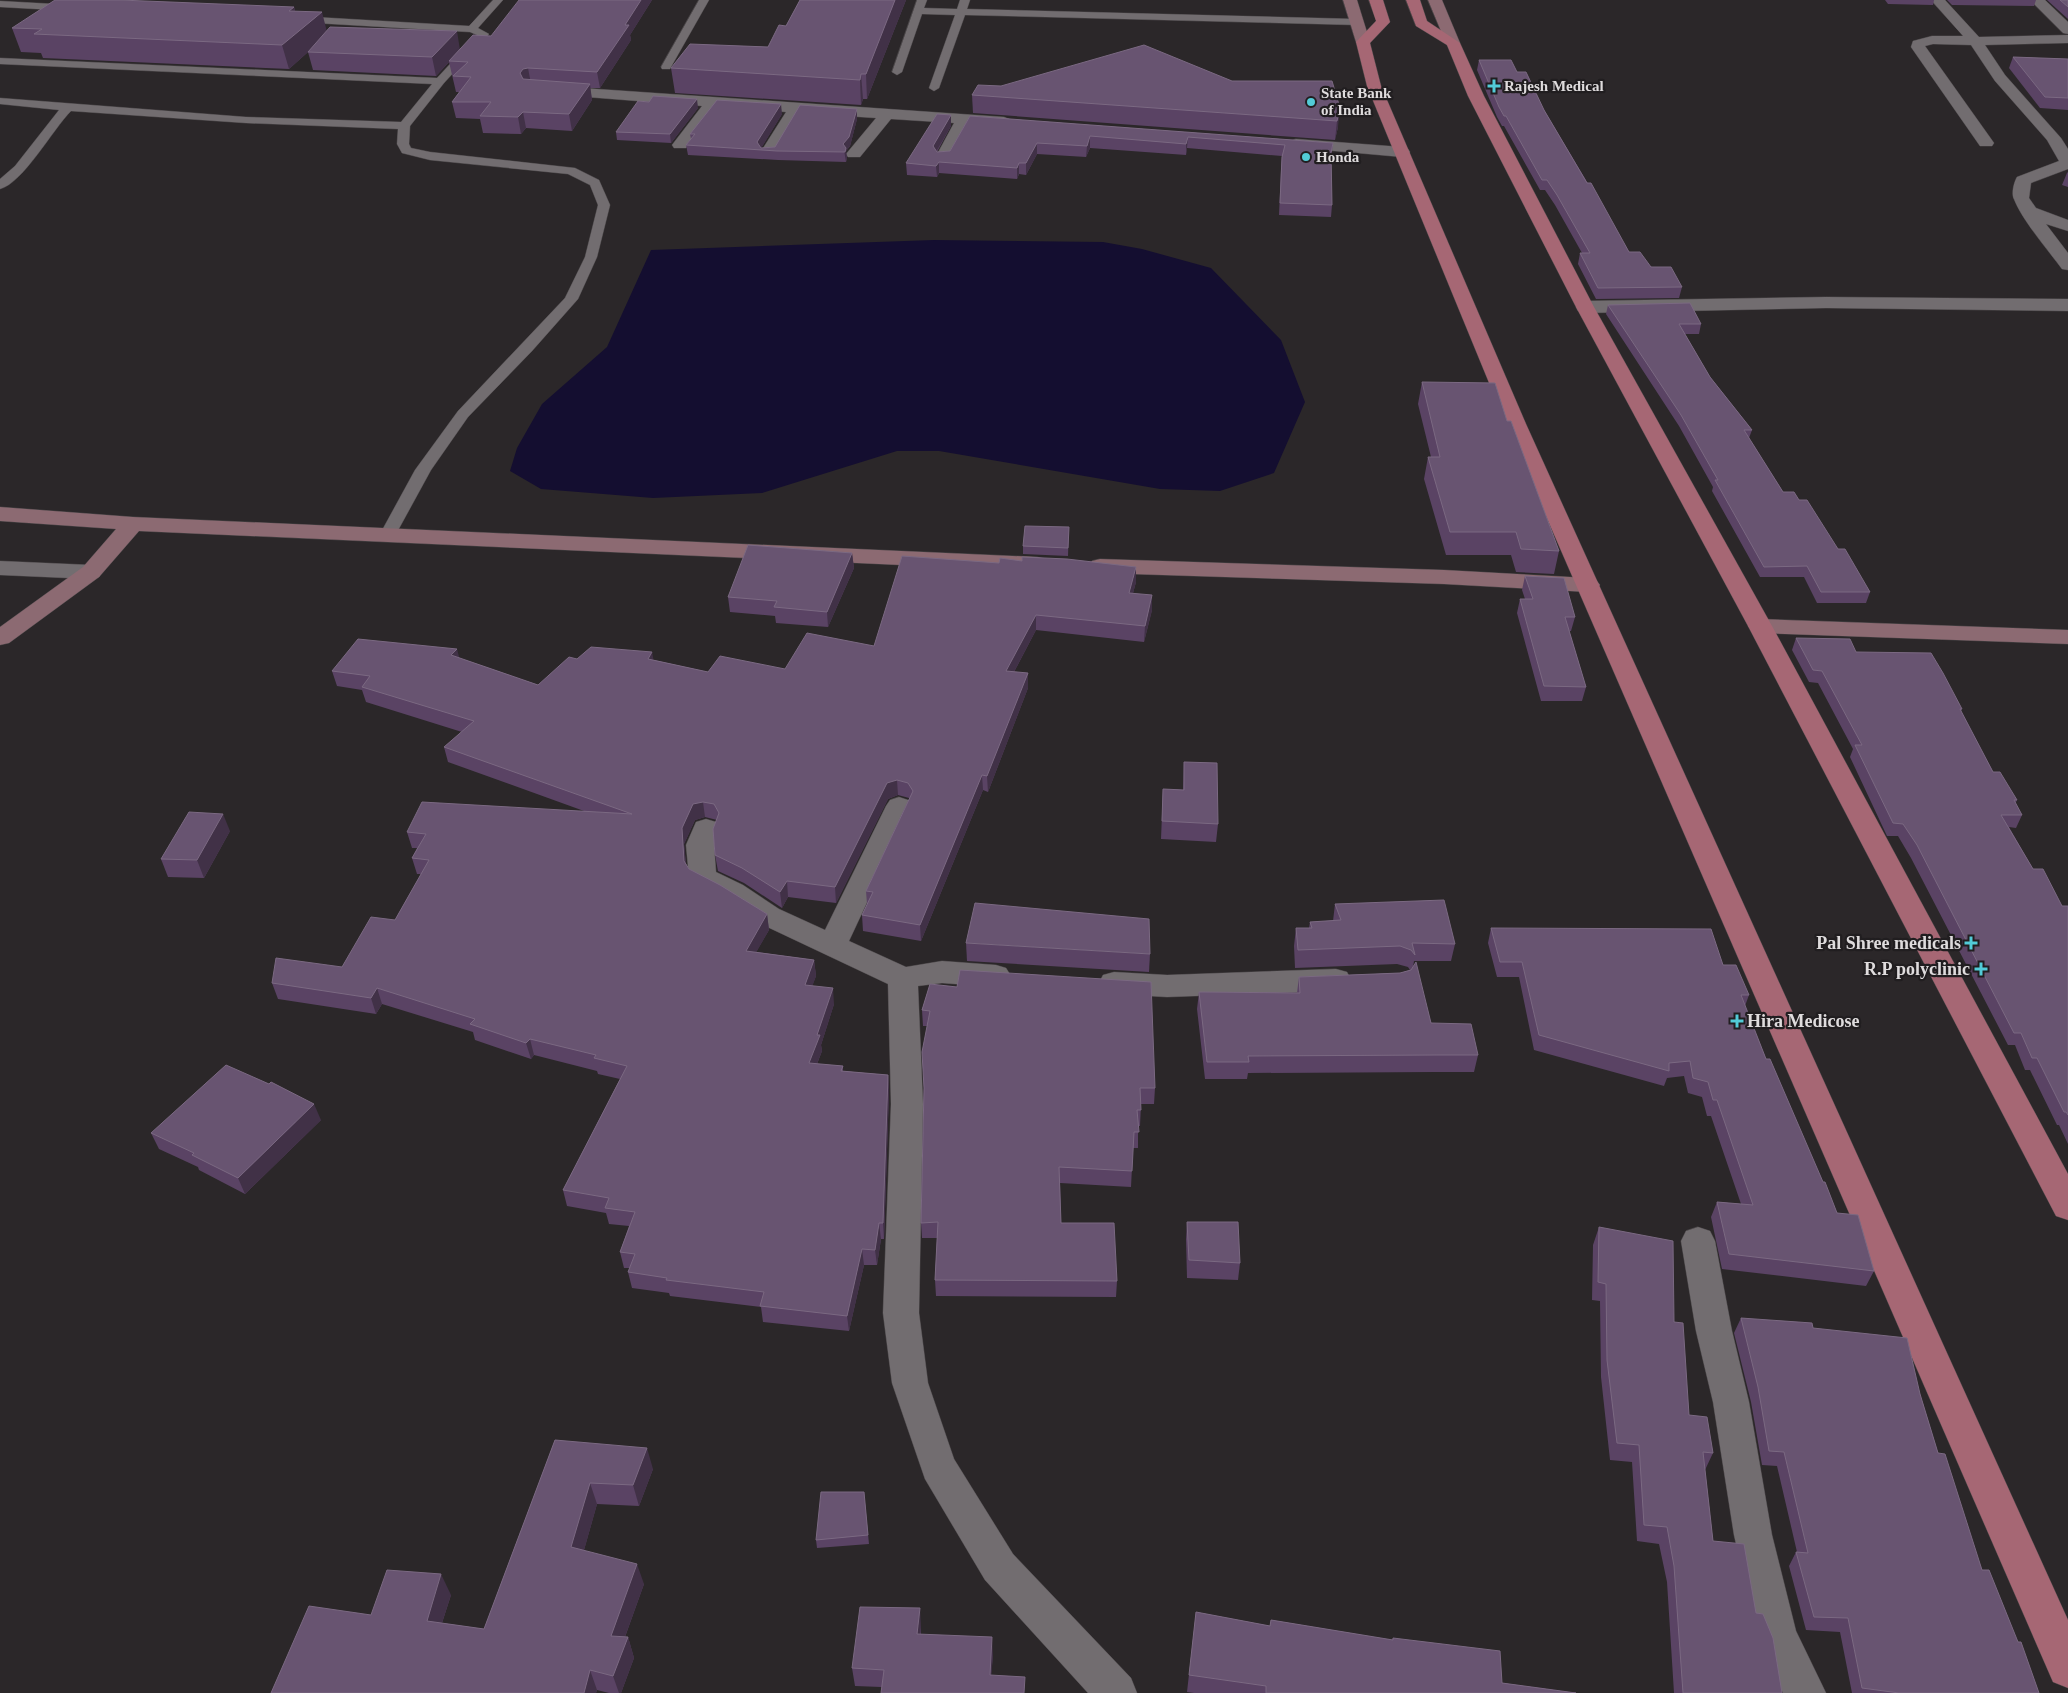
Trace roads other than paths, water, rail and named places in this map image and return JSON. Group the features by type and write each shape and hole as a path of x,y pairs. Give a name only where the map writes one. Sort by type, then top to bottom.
{"main road":[{"path":"1376,0 1383,22 1360,32 1374,86 1516,424 2068,1667"},
{"path":"1413,0 1421,23 1453,43 1476,96 1585,307 1760,626 2068,1206"}],"street":[{"path":"1350,0 1360,32"},
{"path":"1435,0 1453,43"},
{"path":"1938,0 1975,41 2000,78 2052,138 2068,162 2023,180 2021,198 2042,231 2068,265"},
{"path":"2037,0 2068,30"},
{"path":"1986,143 1918,47 1918,44 1932,40 2068,39"},
{"path":"541,90 1024,124"},
{"path":"680,146 713,102"},
{"path":"768,153 796,107"},
{"path":"854,154 887,114"},
{"path":"943,158 964,119"},
{"path":"1282,143 1402,152"},
{"path":"2030,212 2068,226"},
{"path":"1585,307 1976,302 2068,305"},
{"path":"0,514 133,524 1071,565 1444,577 1588,585"},
{"path":"0,638 91,572 133,524"},
{"path":"0,568 91,572"},
{"path":"1760,626 2068,637"},
{"path":"832,946 899,806"},
{"path":"706,828 700,845 703,877 733,892 769,916 832,946 903,978 942,972 1020,977"},
{"path":"903,978 907,1104 901,1313 910,1383 938,1466 999,1568 1116,1693"},
{"path":"1088,981 1167,986 1359,979"},
{"path":"1698,1241 1714,1331 1731,1402 1754,1535 1777,1635 1805,1693"}],"lane":[{"path":"472,29 498,0"},
{"path":"666,67 704,0"},
{"path":"896,72 922,0"},
{"path":"0,4 88,8"},
{"path":"918,11 963,5 1323,14"},
{"path":"963,5 1360,32"},
{"path":"934,88 963,5"},
{"path":"285,19 472,29 484,34 440,81 404,126 403,144 406,151 430,156 571,171 595,183 604,205 592,257 571,299 463,414 423,470 388,534"},
{"path":"0,61 440,81"},
{"path":"0,101 246,120 404,126"},
{"path":"0,186 19,170 59,116 68,107"}],"place":[{"name":"Rajesh Medical","path":"1494,86"},
{"name":"State Bank of India","path":"1311,102"},
{"name":"Honda","path":"1306,157"},
{"name":"Pal Shree medicals","path":"1971,943"},
{"name":"R.P polyclinic","path":"1981,969"},
{"name":"Hira Medicose","path":"1737,1021"}]}
